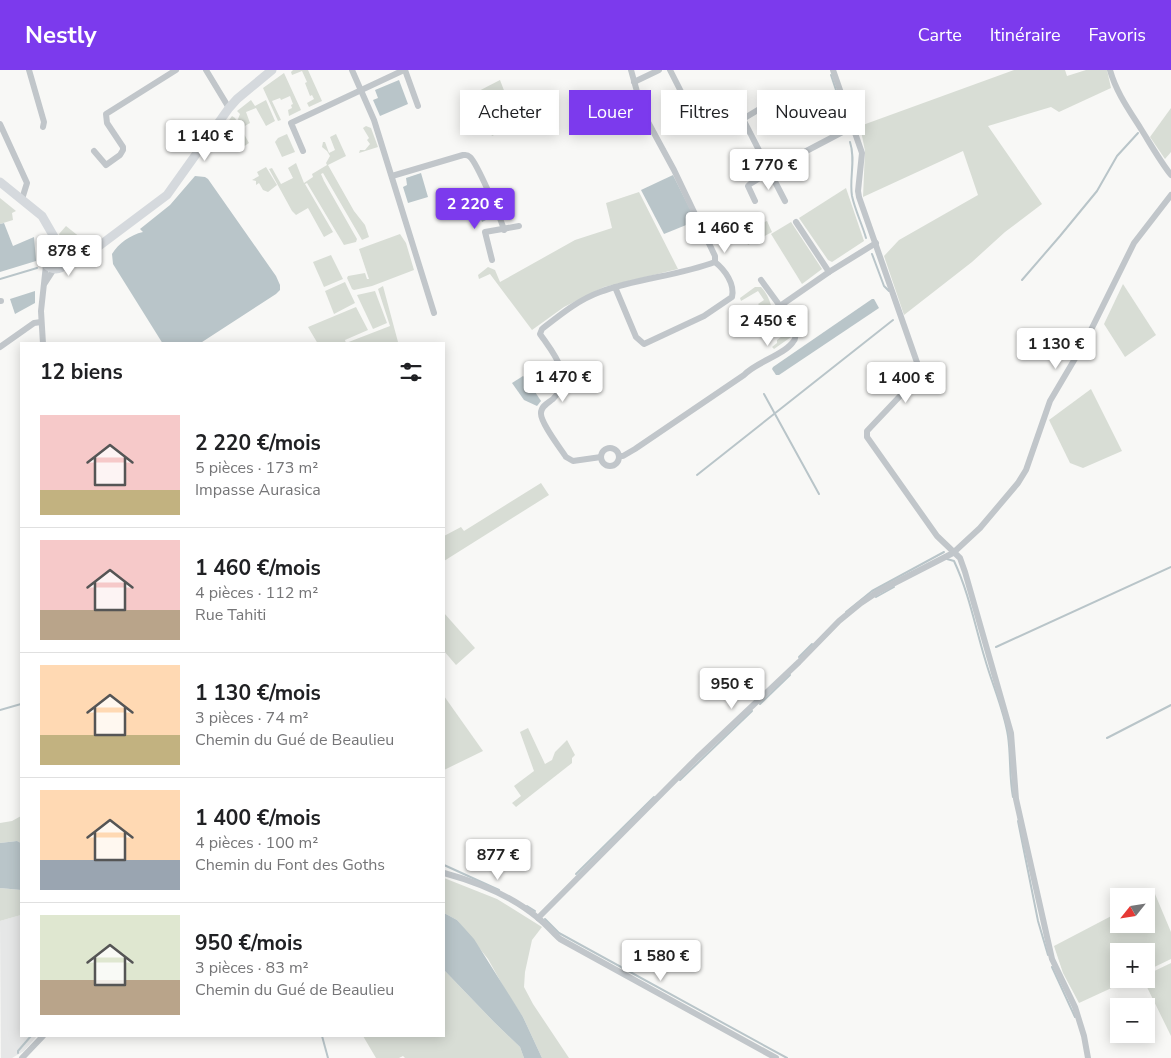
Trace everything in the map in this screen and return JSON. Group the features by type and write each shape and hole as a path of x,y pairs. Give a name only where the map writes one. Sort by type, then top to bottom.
{"street":[{"path":"29,70 44,122 43,127"},
{"path":"94,150 106,165 120,155 123,147 106,123 106,114 176,70"},
{"path":"206,70 229,108"},
{"path":"86,254 68,250 62,244 53,243 43,252 43,261 50,267 62,267 68,260 86,254 102,244 167,195 229,108 272,70"},
{"path":"352,70 374,120 434,313"},
{"path":"302,151 291,123 405,70 418,106"},
{"path":"631,70 648,122 699,221 715,256 715,262"},
{"path":"634,82 659,70"},
{"path":"670,70 680,90"},
{"path":"833,70 840,90"},
{"path":"1110,70 1113,81 1126,106 1160,161 1171,175"},
{"path":"0,124 27,183 22,199"},
{"path":"747,127 785,201"},
{"path":"755,201 748,186 750,184 774,168 837,135"},
{"path":"855,135 862,154 859,197 920,371 918,377 866,431 867,437 937,536 960,558 965,572 1011,733 1016,799 1052,959 1076,1007 1088,1058"},
{"path":"392,176 466,155 472,158 504,230"},
{"path":"0,182 38,211 46,222 53,243"},
{"path":"541,916 697,758 799,662 839,621 879,591 953,553 980,528 1018,483 1026,470 1050,400 1086,340 1134,243 1171,195"},
{"path":"796,222 830,272"},
{"path":"492,260 485,232 520,226"},
{"path":"780,306 876,244"},
{"path":"68,250 68,260"},
{"path":"601,457 570,460 566,457 543,422 540,415 541,410 558,393 563,379 562,370 540,334 542,329 587,297 615,287 696,270 715,262"},
{"path":"615,287 636,337 644,344 704,316 729,300 733,292 730,281 724,269 715,262"},
{"path":"42,342 43,285 50,267"},
{"path":"619,456 636,449 744,376 751,368 792,344 795,338 794,330 780,306 761,280"},
{"path":"0,347 34,324 41,322"},
{"path":"610,448 615,450 619,456 617,462 612,466 604,463 601,457 604,450 610,448"},
{"path":"445,873 488,888 541,916 551,932 560,938 776,1058"},
{"path":"22,1058 42,1037"}],"shaded area":[{"path":"293,70 308,70 322,101 309,107 307,103 314,99 312,95 310,96 305,83 307,82 302,71 292,75 291,72"},
{"path":"1014,70 1065,70 1067,76 1086,70 1107,70 1111,88 1059,112 1051,107 988,126 1042,204 904,315 884,256 899,240 978,195 963,151 863,197 865,151 862,135 865,135 865,124"},
{"path":"284,73 301,110 289,116 288,110 292,108 291,105 293,104 290,96 272,101 281,120 278,121 263,88"},
{"path":"399,80 408,104 380,116 373,100 378,98 375,90"},
{"path":"500,80 504,90 481,90"},
{"path":"251,100 255,106 266,100 275,121 266,126 256,108 246,112 250,123 243,127 238,119 240,114 237,111"},
{"path":"1171,108 1171,152 1165,159 1150,137"},
{"path":"232,116 249,143 243,147 236,145 232,132 220,133"},
{"path":"366,126 371,128 378,147 359,153 360,150 365,150 370,144 363,128"},
{"path":"287,134 295,152 282,157 275,142 278,138"},
{"path":"336,134 346,156 328,165 354,211 365,225 369,237 362,240 323,173 321,174 324,181 357,239 356,242 344,245 307,183 305,184 333,232 324,237 308,208 296,215 292,211 269,169 272,168 281,184 293,178 288,168 296,163 304,183 313,177 312,174 327,165 326,163 330,156 322,147 323,142 325,142 329,153 335,150 330,137"},
{"path":"266,167 277,185 268,192 263,190 259,183 256,185 256,181 252,180 259,176 257,172"},
{"path":"421,173 428,197 408,203 403,187 407,185 406,178"},
{"path":"673,175 696,221 664,234 641,190"},
{"path":"195,176 208,179 276,276 280,285 280,290 276,294 202,342 162,342 113,264 112,254 118,246 125,240 143,232 140,229 170,205"},
{"path":"846,188 864,241 832,262 828,260 799,218"},
{"path":"639,192 678,269 604,287 564,307 532,330 490,274 479,279 478,275 488,267 495,270 500,282 575,240 612,228 606,203"},
{"path":"0,198 16,211 12,213 13,220 0,224"},
{"path":"484,203 490,218 482,222 476,206"},
{"path":"767,221 772,232 748,245 742,231 746,228 749,235 753,238 762,235 764,232 759,224"},
{"path":"791,222 822,269 802,284 771,234"},
{"path":"4,223 13,246 34,237 36,261 0,272 0,224"},
{"path":"66,226 91,246 77,247 64,242 59,234"},
{"path":"400,234 406,243 414,270 372,286 352,289 347,278 348,276 365,273 367,279 369,279 359,249"},
{"path":"331,255 343,279 324,287 313,262"},
{"path":"345,282 355,303 334,314 325,291"},
{"path":"1123,284 1156,335 1125,357 1104,324"},
{"path":"383,286 398,342 349,342 390,326 378,289"},
{"path":"755,287 761,287 771,305 762,308 758,304 764,300 758,291 741,301 740,298"},
{"path":"35,291 35,303 15,314 10,299"},
{"path":"375,291 387,323 373,329 357,295"},
{"path":"874,299 879,308 779,375 776,375 772,369 773,367"},
{"path":"356,307 368,330 345,340 346,342 317,342 308,327"},
{"path":"782,319 790,331 791,337 774,349 772,347 777,343 777,340 786,333 783,329 771,332 766,326 759,330 762,334 759,336 752,327 767,320 771,326"},
{"path":"523,376 541,401 537,406 524,400 512,383"},
{"path":"1091,389 1122,451 1083,468 1070,463 1049,420"},
{"path":"541,483 549,495 445,560 445,535 461,527 464,531"},
{"path":"445,614 475,648 456,665 445,652"},
{"path":"445,697 483,751 445,770"},
{"path":"528,728 545,764 552,760 555,752 567,740 575,755 572,758 572,763 516,807 512,803 521,796 514,786 534,771 520,732"},
{"path":"20,817 20,842 17,841 0,843 0,823 12,821"},
{"path":"17,841 20,842 20,890 0,888 0,843"},
{"path":"445,878 497,899 542,927 532,940 525,972 524,987 569,1058 542,1058 523,1017 488,959 457,920 445,914"},
{"path":"0,888 20,890 20,915 0,921"},
{"path":"1155,894 1171,932 1171,959 1155,967 1155,943 1110,943 1112,988 1079,1003 1063,973 1054,946 1110,917 1110,933 1155,933"},
{"path":"445,914 457,920 474,939 523,1017 542,1058 524,1058 520,1047 445,971"},
{"path":"20,915 20,1037 36,1037 24,1051 12,1058 1,1058 0,921"},
{"path":"1171,963 1171,1036 1155,1003 1155,998 1152,998 1147,988 1155,988 1155,971"},
{"path":"445,971 520,1047 524,1058 405,1058 403,1056 399,1058 376,1058 364,1037 445,1037"}],"waterway":[{"path":"831,75 836,90"},
{"path":"1022,280 1097,191 1117,156 1138,133"},
{"path":"850,142 852,149 852,196 866,238"},
{"path":"872,254 884,286 889,291"},
{"path":"0,279 37,268"},
{"path":"697,475 893,320"},
{"path":"764,394 819,494"},
{"path":"846,612 872,591 944,552"},
{"path":"947,559 954,561 964,585 1004,717 1009,744 1013,797"},
{"path":"996,647 1171,567"},
{"path":"876,597 894,587"},
{"path":"799,657 812,644"},
{"path":"760,704 790,675"},
{"path":"0,710 20,704"},
{"path":"1107,738 1171,705"},
{"path":"680,780 752,711"},
{"path":"576,874 654,797"},
{"path":"1018,821 1038,921 1048,955"},
{"path":"445,865 499,890"},
{"path":"527,906 535,911"},
{"path":"545,919 559,933 787,1058"},
{"path":"1052,967 1075,1017"},
{"path":"18,1053 30,1037"},
{"path":"322,1037 328,1058"}]}
